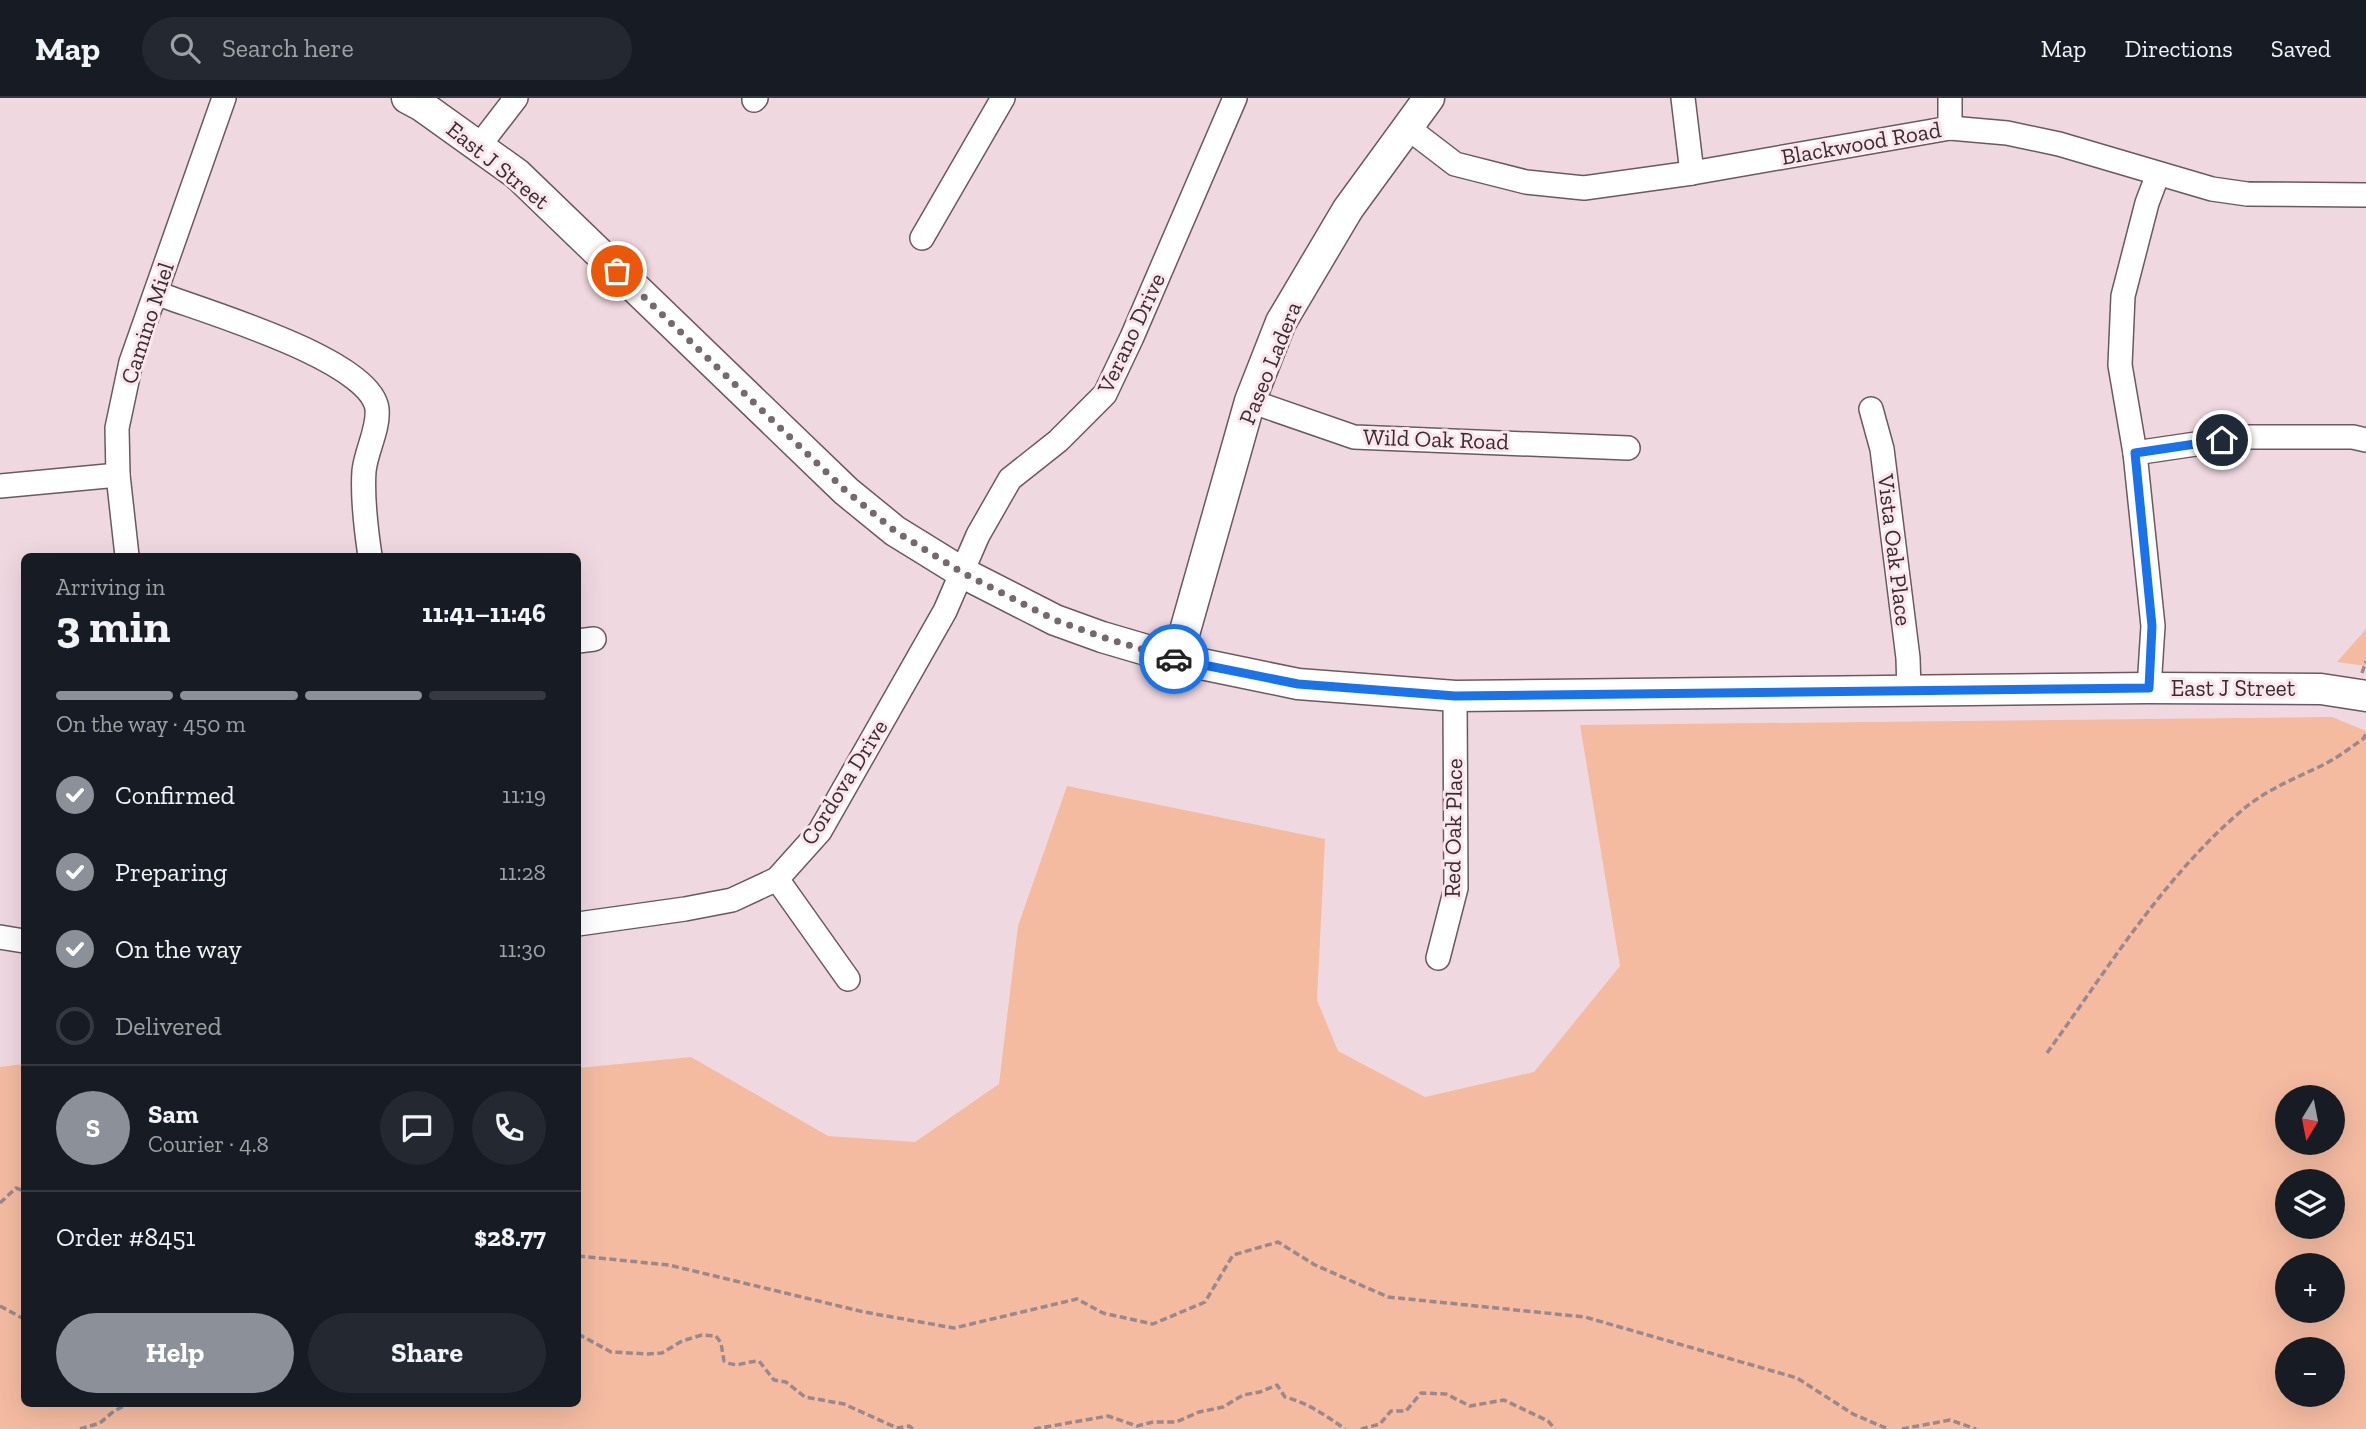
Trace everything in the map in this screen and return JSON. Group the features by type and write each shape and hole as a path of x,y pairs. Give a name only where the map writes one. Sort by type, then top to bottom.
{"street":[{"name":"Camino Miel","path":"127,553 117,475 117,428 128,376 224,98"},
{"name":"East J Street","path":"407,98 517,174 846,491 895,531 963,573 1055,620 1102,637 1177,659 1298,684 1455,696 2149,688 2321,689 2366,696"},
{"path":"478,146 516,98"},
{"path":"922,238 1003,98"},
{"name":"Verano Drive","path":"963,573 978,535 1010,479 1058,441 1105,394 1235,98"},
{"name":"Paseo Ladera","path":"1177,659 1250,401 1281,322 1348,209 1429,98"},
{"path":"1683,98 1692,173"},
{"path":"1950,98 1950,128"},
{"name":"Blackwood Road","path":"1408,128 1455,164 1526,182 1584,188 1692,173 1950,128 2007,133 2046,141 2212,189 2247,194 2366,195"},
{"path":"2149,688 2152,626 2135,453 2120,365 2122,305 2147,203 2158,174"},
{"path":"156,293 280,336 359,380 373,396 377,411 364,471 370,553"},
{"name":"Wild Oak Road","path":"1250,401 1354,437 1628,448"},
{"name":"Vista Oak Place","path":"1871,409 1882,449 1908,657 1909,692"},
{"path":"2135,453 2243,438 2366,440"},
{"path":"0,486 117,475"},
{"name":"Cordova Drive","path":"581,924 732,900 777,880 820,831 945,611 963,573"},
{"name":"Red Oak Place","path":"1438,958 1456,888 1455,696"},
{"path":"777,880 848,979"},
{"path":"0,937 21,940"}],"path":[{"path":"2047,1053 2149,912 2192,858 2241,811 2272,788 2325,764 2364,739 2366,734"},
{"path":"0,1203 16,1188 21,1190"},
{"path":"581,1256 669,1265 864,1311 954,1328 1077,1299 1103,1313 1153,1325 1205,1302 1233,1255 1278,1242 1315,1265 1388,1297 1585,1317 1797,1378 1853,1414 1888,1429"},
{"path":"0,1306 21,1317"},
{"path":"581,1336 611,1352 648,1354 662,1353 682,1340 702,1335 716,1336 721,1343 724,1362 730,1365 740,1367 751,1361 759,1361 774,1380 786,1382 805,1397 844,1404 897,1428 909,1426 913,1429"},
{"path":"1034,1429 1108,1416 1137,1426 1153,1422 1176,1422 1277,1385 1285,1396 1319,1410 1345,1429"},
{"path":"1361,1429 1380,1423 1391,1411 1406,1411 1421,1393 1436,1392 1470,1406 1504,1400 1548,1421 1555,1429"},
{"path":"80,1429 100,1423 122,1407"},
{"path":"1902,1429 1950,1420 1976,1429"}],"shaded area":[{"path":"2366,629 2366,666 2337,662"},
{"path":"2332,717 2366,731 2366,1429 0,1429 0,1067 21,1064 21,1407 581,1407 581,1068 691,1057 828,1136 915,1142 999,1084 1018,926 1067,786 1325,839 1317,1000 1338,1051 1425,1097 1534,1072 1620,966 1580,725"}],"way so far":[{"path":"617,271 846,491 895,531 963,573 1055,620 1174,659"}],"route":[{"path":"1174,659 1298,684 1455,696 2149,688 2152,626 2135,453 2222,440"}]}
